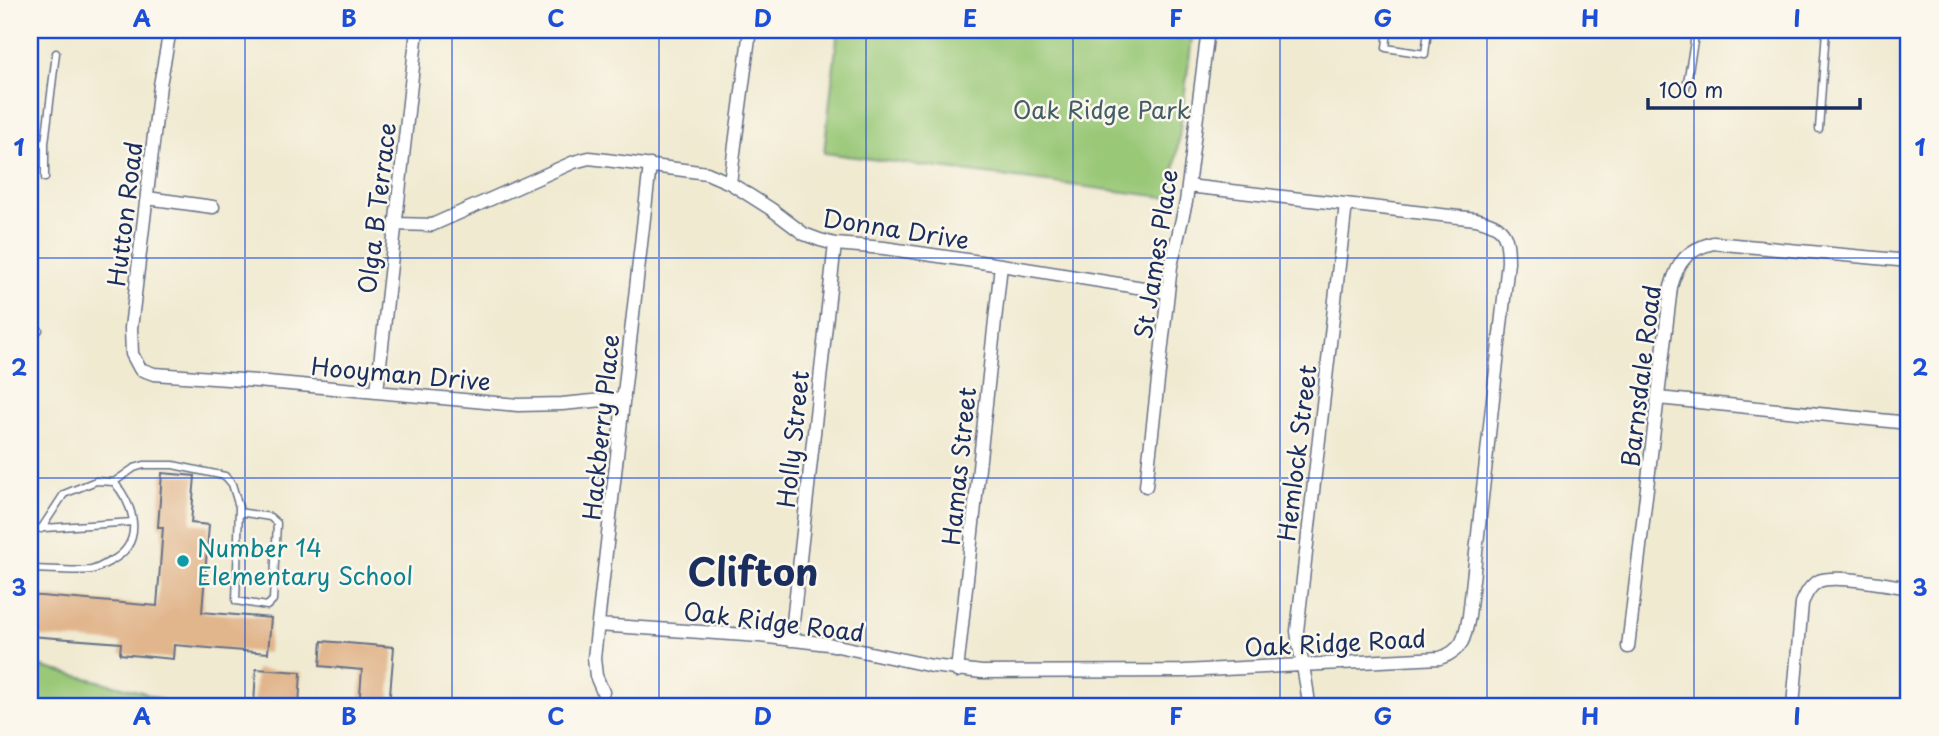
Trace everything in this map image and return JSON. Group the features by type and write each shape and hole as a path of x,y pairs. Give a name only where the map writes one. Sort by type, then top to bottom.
{"street":[{"name":"Hutton Road","path":"170,30 160,85 131,328 132,354 140,369 154,374 173,375"},
{"name":"Olga B Terrace","path":"376,391 417,30"},
{"path":"730,183 750,30"},
{"name":"St James Place","path":"1146,486 1171,266 1188,186 1208,30"},
{"name":"Donna Drive","path":"396,224 432,225 573,162 589,159 707,173 730,183 772,209 804,234 835,244 884,248 1168,292"},
{"name":"Hackberry Place","path":"603,692 596,676 594,658 650,165"},
{"name":"Oak Ridge Road","path":"598,625 792,639 957,671 982,672 1184,671 1440,658 1451,654 1460,646 1469,616 1508,262 1504,233 1493,223 1476,219 1188,186"},
{"path":"147,198 213,207"},
{"name":"Hemlock Street","path":"1309,706 1297,631 1346,204"},
{"name":"Barnsdale Road","path":"1628,647 1671,287 1684,258 1697,248 1713,243 1729,243 1909,261"},
{"name":"Holly Street","path":"792,639 835,244"},
{"name":"Hamas Street","path":"957,671 1001,265"},
{"name":"Hooyman Drive","path":"173,375 518,405 624,398"},
{"path":"1658,398 1909,423"},
{"path":"1793,706 1802,603 1809,589 1818,581 1832,578 1909,588"}],"lane":[{"path":"594,30 605,30"},
{"path":"1388,30 1386,48 1425,54 1428,30"},
{"path":"1686,88 1696,30"},
{"path":"1819,128 1826,30"},
{"path":"46,178 45,143 56,53"},
{"path":"30,144 45,143"},
{"path":"30,330 39,330"},
{"path":"41,529 64,494 96,481 114,482 134,468 144,465 173,466 225,476 232,484 239,512 236,601 267,606 273,600 277,523 270,517 239,512"},
{"path":"30,569 93,570 121,556 130,545 134,527 124,494 114,482"},
{"path":"30,529 133,522"}],"green space":[{"name":"Oak Ridge Park","path":"838,30 1193,30 1171,198 824,153"},
{"path":"30,664 142,692 175,706 30,706"}],"building":[{"name":"Number 14 Elementary School","path":"162,473 195,476 191,523 209,525 202,612 271,618 268,653 174,645 173,659 120,654 121,643 30,636 30,595 157,606 163,527 158,527"},
{"path":"322,641 394,647 389,706 359,706 362,670 320,666"},
{"path":"256,669 301,672 299,706 254,706"}],"place":[{"name":"Number 14 Elementary School","path":"183,561"}],"district":[{"name":"Clifton","path":"753,570"}]}
